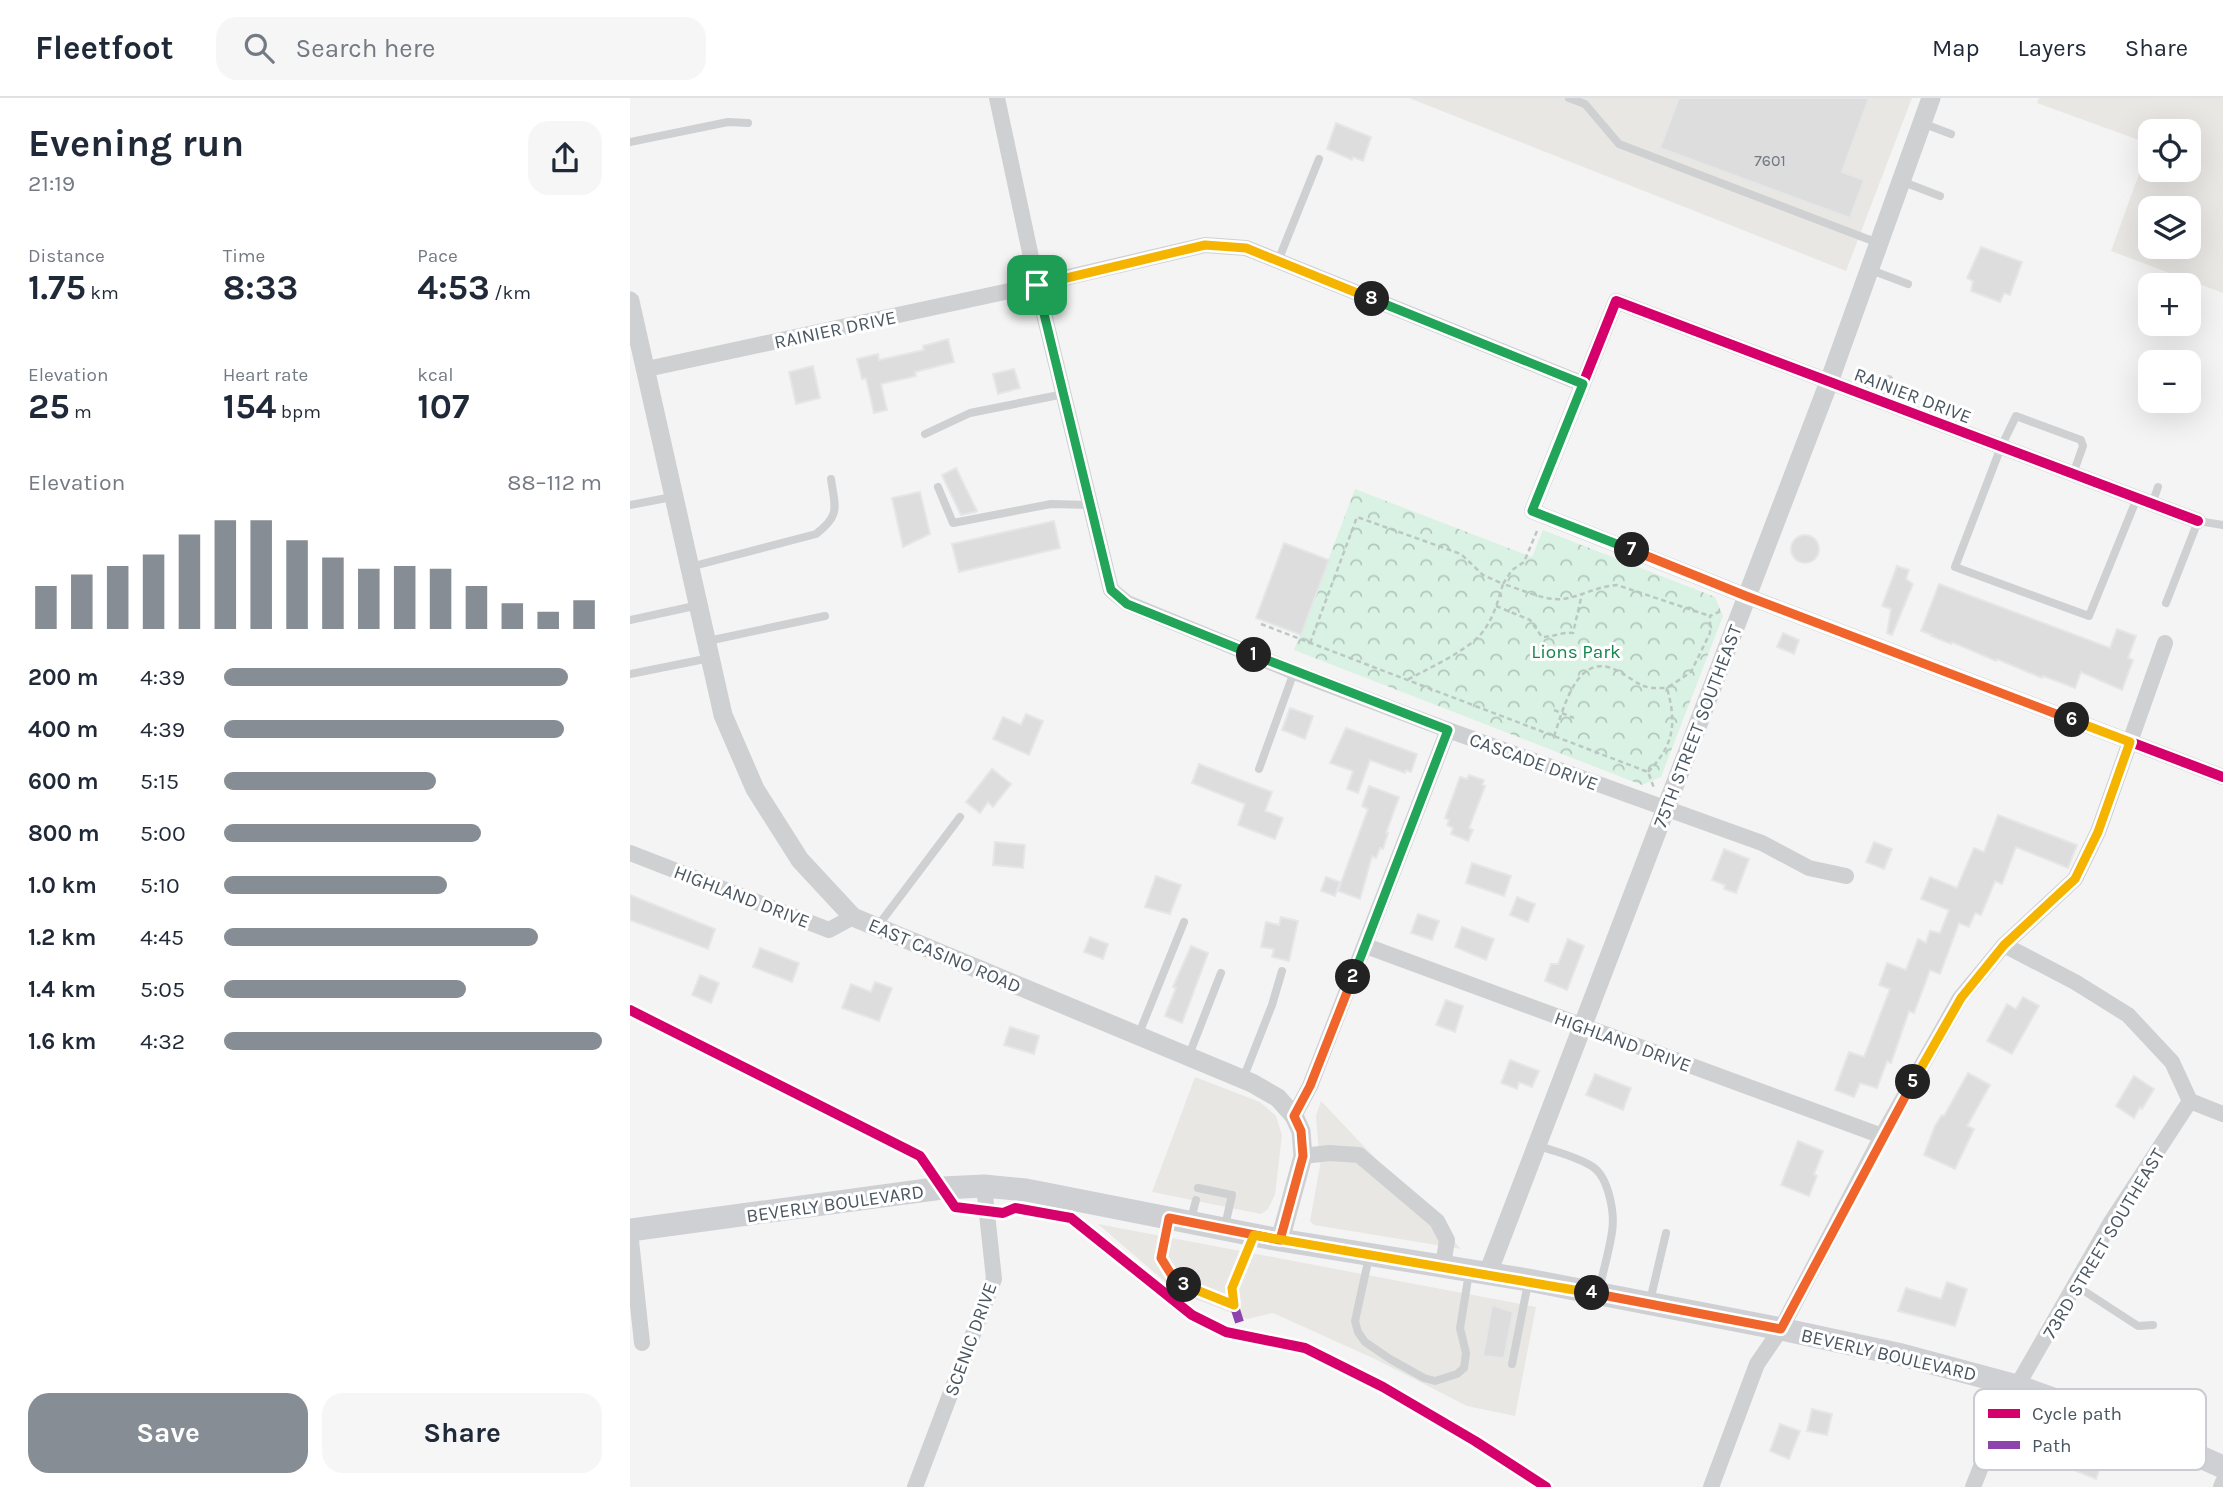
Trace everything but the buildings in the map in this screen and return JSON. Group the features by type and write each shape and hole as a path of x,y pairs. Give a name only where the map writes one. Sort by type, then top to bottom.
{"main road":[{"name":"BEVERLY BOULEVARD","path":"630,1231 942,1188 984,1186 1027,1189 1185,1213 1225,1229 1254,1235 1528,1280 1781,1329 1902,1355 2024,1389"},
{"name":"BEVERLY BOULEVARD","path":"2206,1459 2223,1467"}],"street":[{"name":"CASCADE DRIVE","path":"997,98 1028,287 1064,394 1111,590 1127,604 1294,672 1762,843 1809,867 1846,876"},
{"name":"75TH STREET SOUTHEAST","path":"1479,1272 1536,1145 1582,1026 1829,382 1931,98"},
{"name":"RAINIER DRIVE","path":"647,369 1028,287 1205,245 1246,248 1583,384 1616,301 2198,521"},
{"name":"EAST CASINO ROAD","path":"630,301 723,715 755,789 800,860 853,917 1243,1079 1279,1098 1294,1116"},
{"path":"1583,384 1538,513 1746,596 2223,778"},
{"path":"1710,1487 1757,1364 1781,1329 1882,1136 1961,998 2004,945 2075,879 2098,832 2165,643"},
{"path":"1280,1240 1303,1156 1301,1131 1294,1116 1310,1086 1366,946 1448,730"},
{"name":"HIGHLAND DRIVE","path":"630,853 829,930 853,917"},
{"path":"2004,945 2075,982 2128,1015 2172,1062 2190,1101 2223,1114"},
{"name":"HIGHLAND DRIVE","path":"1366,946 1882,1136"},
{"name":"73RD STREET SOUTHEAST","path":"2008,1389 2075,1285 2111,1222 2190,1101"},
{"path":"1303,1156 1329,1153 1359,1155 1437,1221 1447,1240 1443,1266"},
{"name":"SCENIC DRIVE","path":"915,1487 994,1279 984,1186"},
{"path":"630,1231 642,1343"},
{"name":"73RD STREET SOUTHEAST","path":"1973,1487 1980,1470"}],"lane":[{"path":"1569,98 1585,104 1619,144 1878,243"},
{"path":"630,142 728,121 748,123"},
{"path":"1922,123 1951,134"},
{"path":"1278,261 1319,159"},
{"path":"1901,181 1940,196"},
{"path":"1869,270 1908,284"},
{"path":"1881,401 1889,379"},
{"path":"925,434 970,413 1064,394"},
{"path":"2073,474 2083,446 2081,440 2016,416 2001,447 1955,567 2089,616 2137,498"},
{"path":"690,567 816,534 830,523 835,508 831,479"},
{"path":"938,487 953,523 1051,504 1091,505"},
{"path":"2152,504 2158,487"},
{"path":"630,505 675,496"},
{"path":"2166,603 2198,521 2223,525"},
{"path":"630,620 699,605"},
{"path":"630,674 825,617"},
{"path":"1259,769 1294,672"},
{"path":"877,927 960,817"},
{"path":"1138,1036 1184,922"},
{"path":"1243,1079 1272,1005 1282,971"},
{"path":"1188,1056 1222,973"},
{"path":"1536,1145 1590,1166 1601,1175 1612,1231 1599,1294"},
{"path":"1198,1188 1232,1195 1225,1229"},
{"path":"1185,1213 1161,1258 1176,1282 1234,1305 1232,1288 1254,1235"},
{"path":"1650,1303 1666,1233"},
{"path":"1370,1255 1355,1321 1358,1332 1365,1342 1390,1359 1424,1378 1435,1381 1457,1374 1464,1368 1466,1353 1460,1328 1479,1272"},
{"path":"1512,1364 1528,1280"},
{"path":"2075,1285 2138,1326 2153,1325"}],"path":[{"path":"1407,680 1448,658 1481,634 1496,606 1503,584 1512,570 1524,562 1538,513"},
{"path":"1310,643 1357,517 1461,554 1483,575 1503,584 1559,599 1602,586 1617,585 1710,616 1728,608"},
{"path":"1496,606 1530,620 1542,637 1551,637 1561,632 1573,633 1581,594"},
{"path":"1554,736 1572,688 1584,671 1600,665 1616,669 1647,689 1667,688 1691,672 1710,633 1710,616"},
{"path":"1261,624 1648,772 1655,790"},
{"path":"1648,772 1662,757 1672,737 1673,709 1667,688"},
{"path":"1554,710 1574,718"}],"shaded area":[{"path":"1409,98 1912,98 1846,271"},
{"path":"2039,98 2223,98 2223,293 2201,285 2201,273 2170,273 2111,251 2138,177 2138,182 2201,182 2201,119 2138,119 2138,140 2037,103"},
{"path":"1195,1077 1260,1102 1276,1116 1282,1135 1275,1195 1268,1209 1261,1214 1152,1192"},
{"path":"1321,1101 1461,1249 1314,1225 1310,1221 1320,1166 1316,1116"},
{"path":"1098,1224 1536,1307 1515,1416 1467,1406 1375,1359 1273,1313 1247,1319 1177,1292"}],"green space":[{"name":"Lions Park","path":"1355,489 1532,557 1543,530 1715,597 1723,616 1661,777 1642,785 1294,650"}],"marked path":[{"path":"1234,1305 1244,1336"}],"cycle path":[{"path":"2198,521 1616,301 1532,511 1746,596 2223,777"},
{"path":"630,1010 920,1156 955,1207 1003,1213 1015,1208 1071,1218 1192,1315 1226,1332 1305,1348 1383,1387 1546,1487"}],"route":[{"path":"1037,285 1111,590 1127,604 1448,730 1366,946 1310,1086 1294,1116 1301,1131 1303,1156 1280,1240 1169,1218 1161,1258 1176,1282 1234,1305 1232,1288 1254,1235 1280,1240 1488,1273 1781,1329 1882,1136 1961,998 2004,945 2075,879 2098,832 2130,742 1746,596 1532,511 1583,384 1246,248 1205,245 1037,285"}]}
